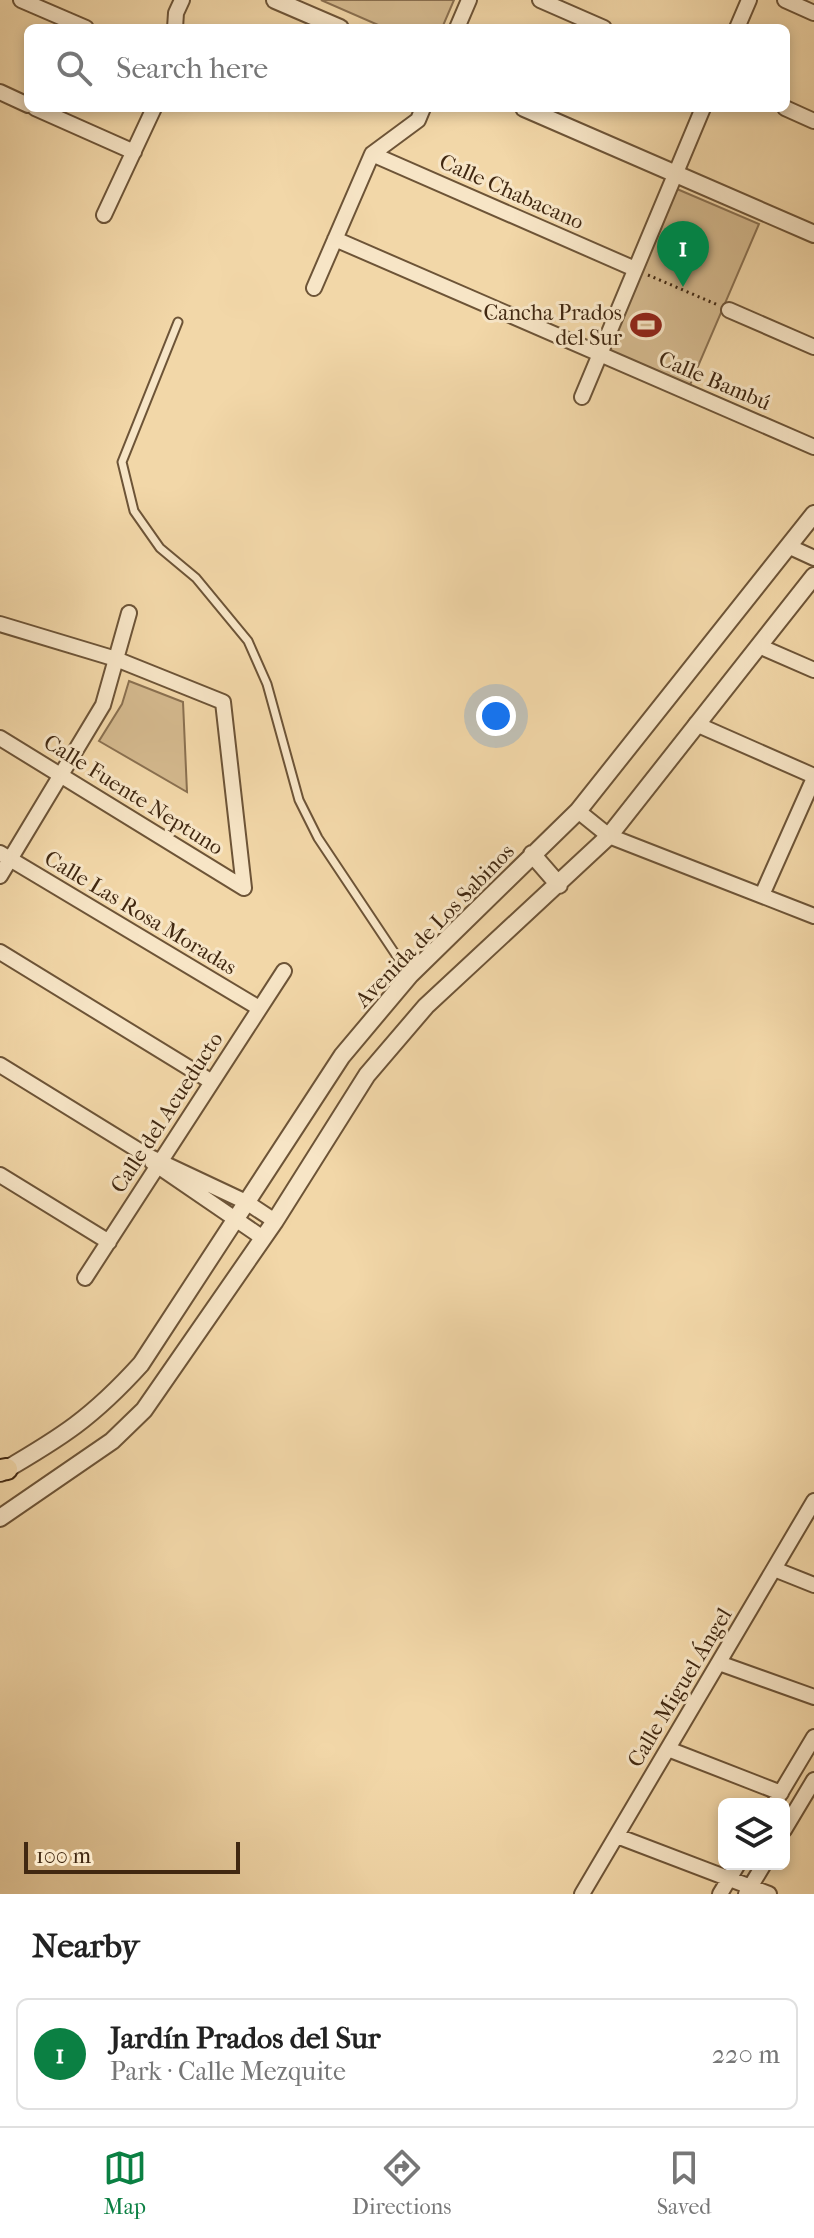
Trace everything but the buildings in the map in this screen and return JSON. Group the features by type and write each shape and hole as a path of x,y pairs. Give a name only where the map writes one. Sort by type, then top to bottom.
{"street":[{"path":"21,0 77,24"},
{"path":"175,24 182,0"},
{"path":"275,0 331,24"},
{"path":"459,24 469,0"},
{"path":"540,0 595,24"},
{"path":"739,24 749,0"},
{"path":"785,0 814,13"},
{"path":"0,92 24,103"},
{"path":"790,110 814,121"},
{"path":"44,112 134,152"},
{"path":"104,215 152,112"},
{"path":"314,288 372,154 418,120 421,112"},
{"path":"533,112 814,234"},
{"path":"582,397 701,112"},
{"name":"Calle Chabacano","path":"372,154 635,269"},
{"name":"Calle Bambú","path":"335,239 814,447"},
{"path":"729,310 814,347"},
{"name":"Avenida de Los Sabinos","path":"2,1471 60,1440 103,1406 141,1364 342,1056 410,975 578,811 814,514"},
{"path":"790,547 814,558"},
{"path":"0,1518 89,1459 144,1410 275,1221 367,1075 426,1006 609,836 814,576"},
{"path":"0,876 5,856 63,776 103,705 129,613"},
{"path":"0,624 116,659"},
{"path":"759,646 814,670"},
{"name":"Calle Fuente Neptuno","path":"0,738 244,888 223,702 116,659"},
{"path":"696,724 814,777 762,895"},
{"path":"578,811 609,836 814,916"},
{"path":"532,854 559,885"},
{"name":"Calle Las Rosa Moradas","path":"5,856 259,1008"},
{"path":"0,952 212,1082"},
{"name":"Calle del Acueducto","path":"85,1278 284,971"},
{"path":"0,1065 146,1155 263,1238"},
{"path":"159,1164 246,1202 275,1221"},
{"path":"0,1175 109,1242"},
{"name":"Calle Miguel Ángel","path":"582,1894 814,1501"},
{"path":"774,1569 814,1585"},
{"path":"719,1663 814,1697"},
{"path":"668,1749 777,1798 814,1737"},
{"path":"790,1823 808,1803 814,1780"},
{"path":"617,1836 729,1879 748,1890 769,1894"},
{"path":"720,1894 734,1870"},
{"path":"748,1890 760,1870"}],"lane":[{"path":"178,322 122,462 134,511 160,548 196,578 248,641 267,684 299,800 318,838 410,975"}],"path":[{"path":"635,269 729,310"}],"shaded area":[{"path":"321,0 454,0 444,24 376,24"},
{"path":"677,189 759,224 690,385 608,350"},
{"path":"129,681 183,702 187,792 99,741 122,704"}],"place":[{"name":"Jardín Prados del Sur","path":"683,287"},
{"name":"Cancha Prados del Sur","path":"646,325"}]}
